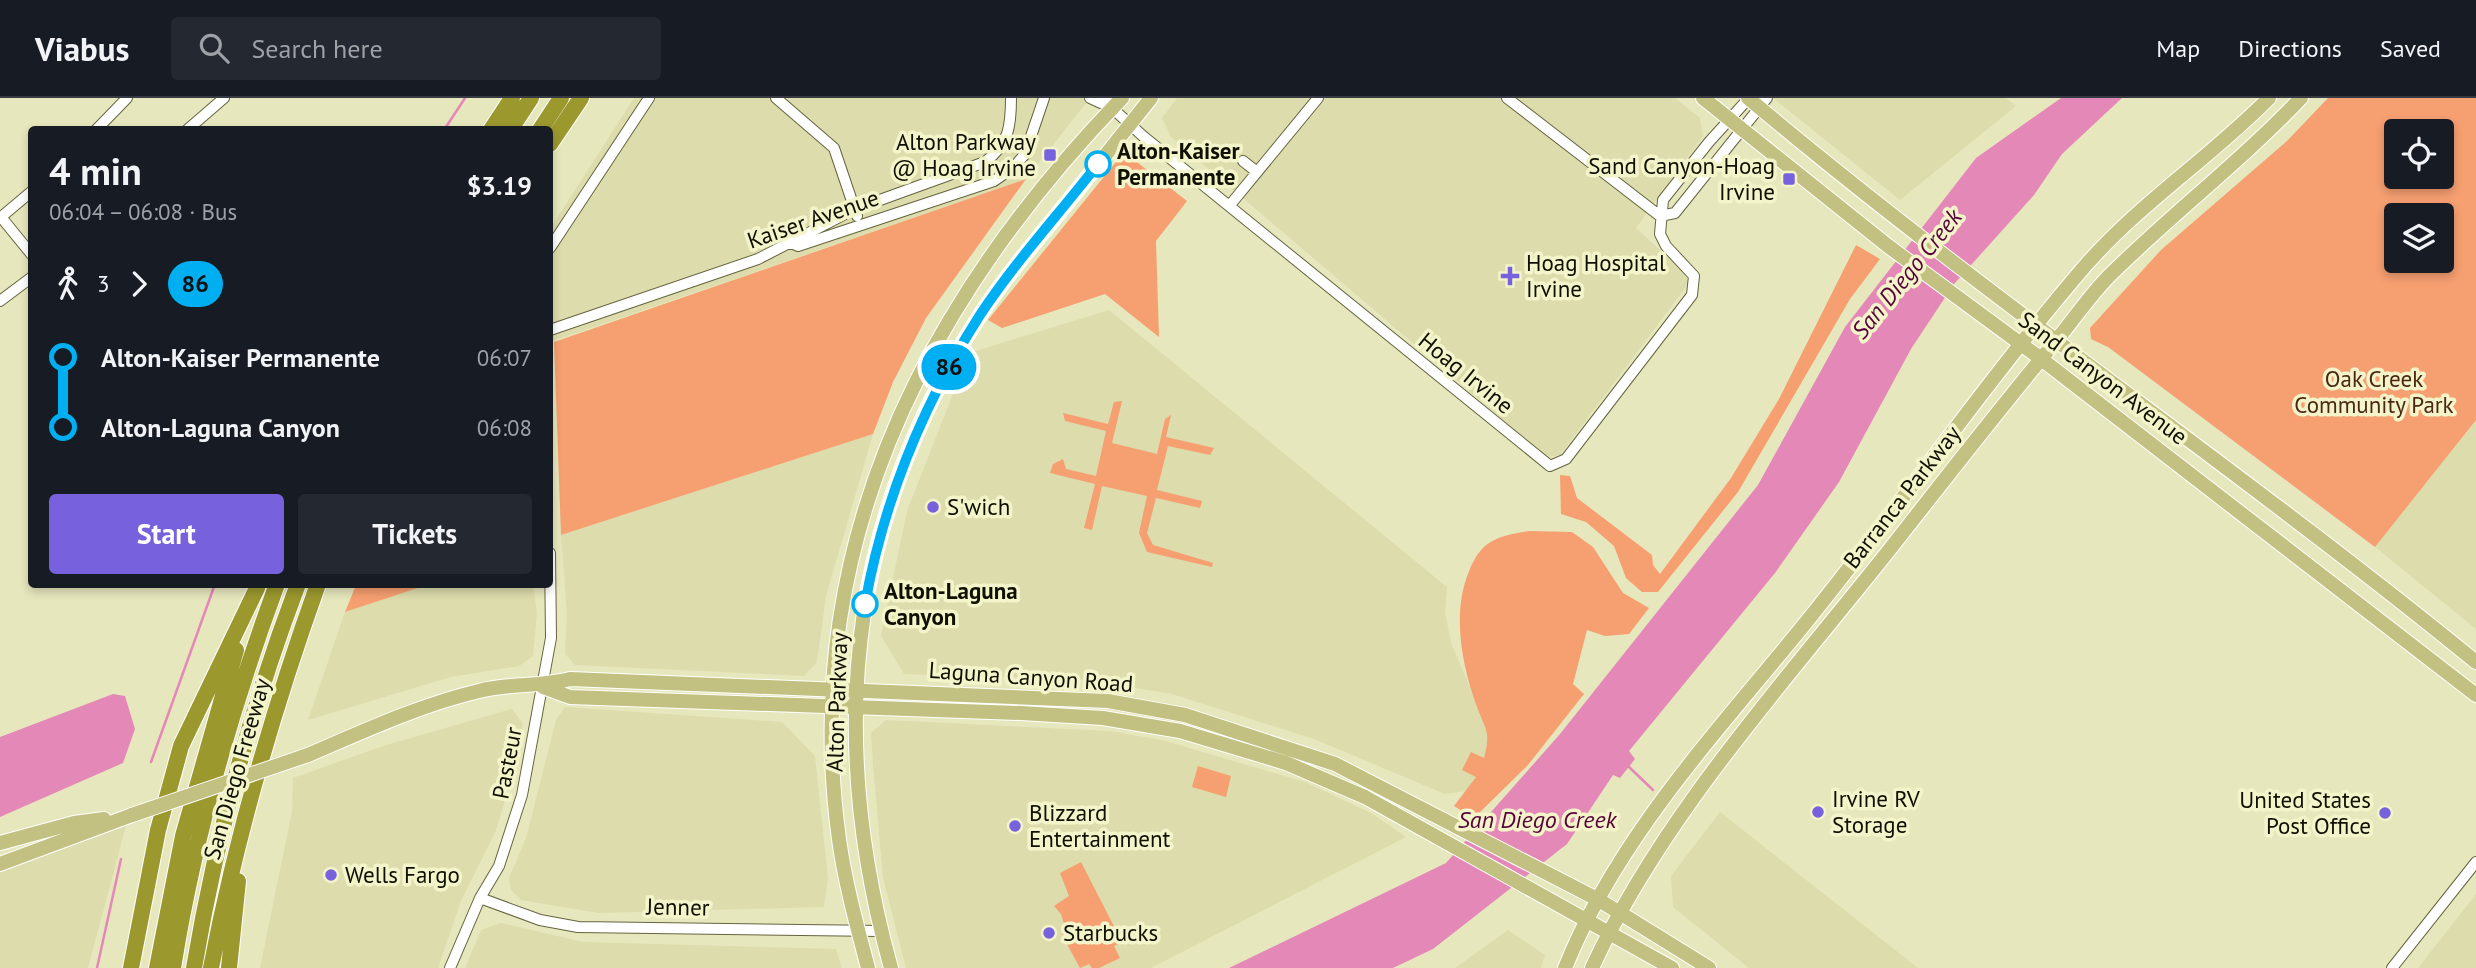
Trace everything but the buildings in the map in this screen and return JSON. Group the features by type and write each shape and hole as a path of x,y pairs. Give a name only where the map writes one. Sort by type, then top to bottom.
{"highway":[{"path":"494,126 512,98"},
{"path":"513,126 531,98"},
{"path":"543,126 561,98"},
{"path":"553,140 581,98"},
{"path":"130,968 158,830 181,746 257,588"},
{"name":"San Diego Freeway","path":"157,968 198,776 257,588"},
{"name":"San Diego Freeway","path":"173,968 202,825 225,737 276,588"},
{"path":"194,968 241,760 258,700 297,588"},
{"name":"San Diego Freeway","path":"211,968 243,820 274,712 317,588"},
{"path":"229,968 243,820"}],"main road":[{"name":"Alton Parkway","path":"891,968 881,931 859,814 856,690 862,626 876,554 895,485 921,420 981,314 1151,98"},
{"name":"Sand Canyon Avenue","path":"1703,98 1888,246 2040,358 2476,695"},
{"name":"Barranca Parkway","path":"1565,968 1587,921 1632,841 2087,264 2150,202 2242,126 2269,98"},
{"name":"Barranca Parkway","path":"1592,968 1608,933 1654,856 1756,715 2040,358 2108,278 2171,217 2256,144 2301,98"},
{"name":"Sand Canyon Avenue","path":"1755,100 1907,225 2187,437 2476,663"},
{"name":"Alton Parkway","path":"868,968 837,825 832,762 832,705 839,623 852,550 888,439 919,373 992,255 1060,164 1114,101"},
{"name":"Laguna Canyon Road","path":"0,864 132,815 308,755 395,718 481,690 542,687 570,680 1108,701 1185,715 1335,764 1599,900 1709,968"},
{"name":"Laguna Canyon Road","path":"542,687 570,696 1103,718 1180,731 1286,763 1365,797 1444,844 1526,886 1672,968"},
{"name":"Laguna Canyon Road","path":"0,843 74,823 132,815"}],"street":[{"path":"100,126 127,98"},
{"path":"192,126 224,98"},
{"path":"553,243 649,98"},
{"path":"776,98 830,142 860,225"},
{"name":"Kaiser Avenue","path":"1011,98 1012,115"},
{"name":"Kaiser Avenue","path":"553,329 758,259 791,243 795,237 855,209 985,162 995,155 1007,137 1017,98"},
{"name":"Kaiser Avenue","path":"791,243 798,246 994,181 1014,167 1030,146 1040,104 1044,98"},
{"path":"1090,98 1114,101"},
{"path":"1230,205 1318,98"},
{"path":"1507,98 1660,216 1675,213 1755,100"},
{"name":"Hoag Irvine","path":"1114,101 1130,124 1550,466 1566,459 1692,295 1694,276 1666,246 1660,234 1660,216"},
{"path":"1660,216 1663,200 1736,124"},
{"path":"1243,161 1257,172"},
{"path":"28,194 0,217 28,250"},
{"path":"0,302 28,280"},
{"name":"Pasteur","path":"450,968 480,898 499,866 516,819 551,638 550,588"},
{"path":"2392,968 2476,862"},
{"name":"Jenner","path":"480,898 540,920 578,927 881,931"}],"shaded area":[{"path":"634,98 1090,98 1026,179 553,341 553,224"},
{"name":"Hoag Hospital Irvine","path":"1177,98 1675,98 1700,118 1703,136 1636,228 1683,271 1688,281 1686,287 1560,455 1547,457 1171,137 1162,118"},
{"path":"1773,98 2006,98 2016,106 1900,200"},
{"path":"1109,310 1447,587 1445,612 1451,643 1490,734 1481,770 1466,791 1445,794 1314,739 1172,694 1078,679 904,674 881,636 907,511 969,353"},
{"path":"2476,420 2476,629 2375,547"},
{"path":"873,434 826,596 817,662 804,676 575,665 565,654 567,615 561,535"},
{"path":"418,588 533,588 537,613 533,656 519,666 451,677 308,720 345,612"},
{"path":"565,707 782,722 815,756 828,878 824,907 599,913 521,900 511,890 509,878 526,838 556,720"},
{"path":"512,709 523,724 510,785 495,833 461,901 438,968 260,968 292,811 293,778 383,746"},
{"name":"Blizzard Entertainment","path":"886,720 1110,731 1162,740 1305,782 1371,813 1406,837 1151,968 906,968 883,878 873,765 871,733"},
{"path":"1720,812 1918,968 1749,968 1673,907 1671,876"},
{"path":"126,826 88,968 0,968 0,872"},
{"path":"2476,894 2476,968 2418,968"},
{"path":"501,923 583,942 836,949 842,968 465,968 481,930"},
{"path":"1508,930 1545,955 1541,968 1455,968"}],"green space":[{"name":"Oak Creek Community Park","path":"2328,98 2476,98 2476,420 2375,547 2108,347 2091,339 2090,328 2161,250 2287,141"},
{"path":"1124,152 1187,201 1156,241 1159,337 1105,294 1002,328 988,320"},
{"path":"1026,179 926,318 893,382 873,434 561,535 554,342"},
{"path":"1856,245 1880,259 1850,299 1738,492 1658,592 1642,592 1626,578 1614,546 1586,522 1561,514 1560,475 1570,476 1577,498 1652,555 1653,565 1660,574 1731,478 1779,399"},
{"path":"1122,401 1112,443 1157,454 1165,419 1171,415 1166,437 1214,448 1210,455 1168,446 1157,490 1202,501 1200,508 1156,498 1147,533 1153,545 1213,563 1212,567 1147,552 1139,533 1147,496 1102,486 1092,530 1084,528 1095,484 1050,473 1053,464 1063,459 1066,469 1096,476 1106,431 1065,421 1063,413 1108,424 1114,402"},
{"path":"1529,531 1572,532 1593,547 1623,593 1649,608 1629,634 1605,636 1587,630 1573,684 1584,694 1528,765 1474,818 1454,806 1476,777 1462,770 1471,752 1484,758 1487,742 1463,658 1460,623 1463,590 1473,563 1484,547 1498,538"},
{"path":"354,588 418,588 345,612"},
{"path":"1198,766 1231,776 1226,797 1192,787"},
{"path":"1081,862 1122,942 1114,946 1120,958 1099,968 1092,968 1089,964 1080,968 1062,935 1066,930 1061,914 1054,906 1069,896 1060,873"}],"water":[{"name":"San Diego Creek","path":"2061,98 2122,98 2062,154 2034,195 1954,284 1911,349 1839,482 1775,573 1629,751 1635,759 1620,778 1613,775 1567,844 1433,949 1393,968 1229,968 1446,863 1560,734 1758,485 1845,327 1976,158"},
{"path":"113,694 125,696 135,729 123,763 0,817 0,737"}],"waterway":[{"path":"447,126 465,98"},
{"path":"151,762 214,588"},
{"path":"1628,766 1653,790"},
{"path":"97,968 121,859"}],"bus line":[{"name":"86","path":"865,604 895,485 921,420 936,391 981,314 1098,164"}],"place":[{"name":"Alton Parkway @ Hoag Irvine","path":"1050,155"},
{"name":"Alton-Kaiser Permanente","path":"1098,164"},
{"name":"Sand Canyon-Hoag Irvine","path":"1789,179"},
{"name":"Hoag Hospital Irvine","path":"1510,276"},
{"name":"S'wich","path":"933,507"},
{"name":"Alton-Laguna Canyon","path":"865,604"},
{"name":"Irvine RV Storage","path":"1818,812"},
{"name":"United States Post Office","path":"2385,813"},
{"name":"Blizzard Entertainment","path":"1015,826"},
{"name":"Wells Fargo","path":"331,875"},
{"name":"Starbucks","path":"1049,933"}]}
